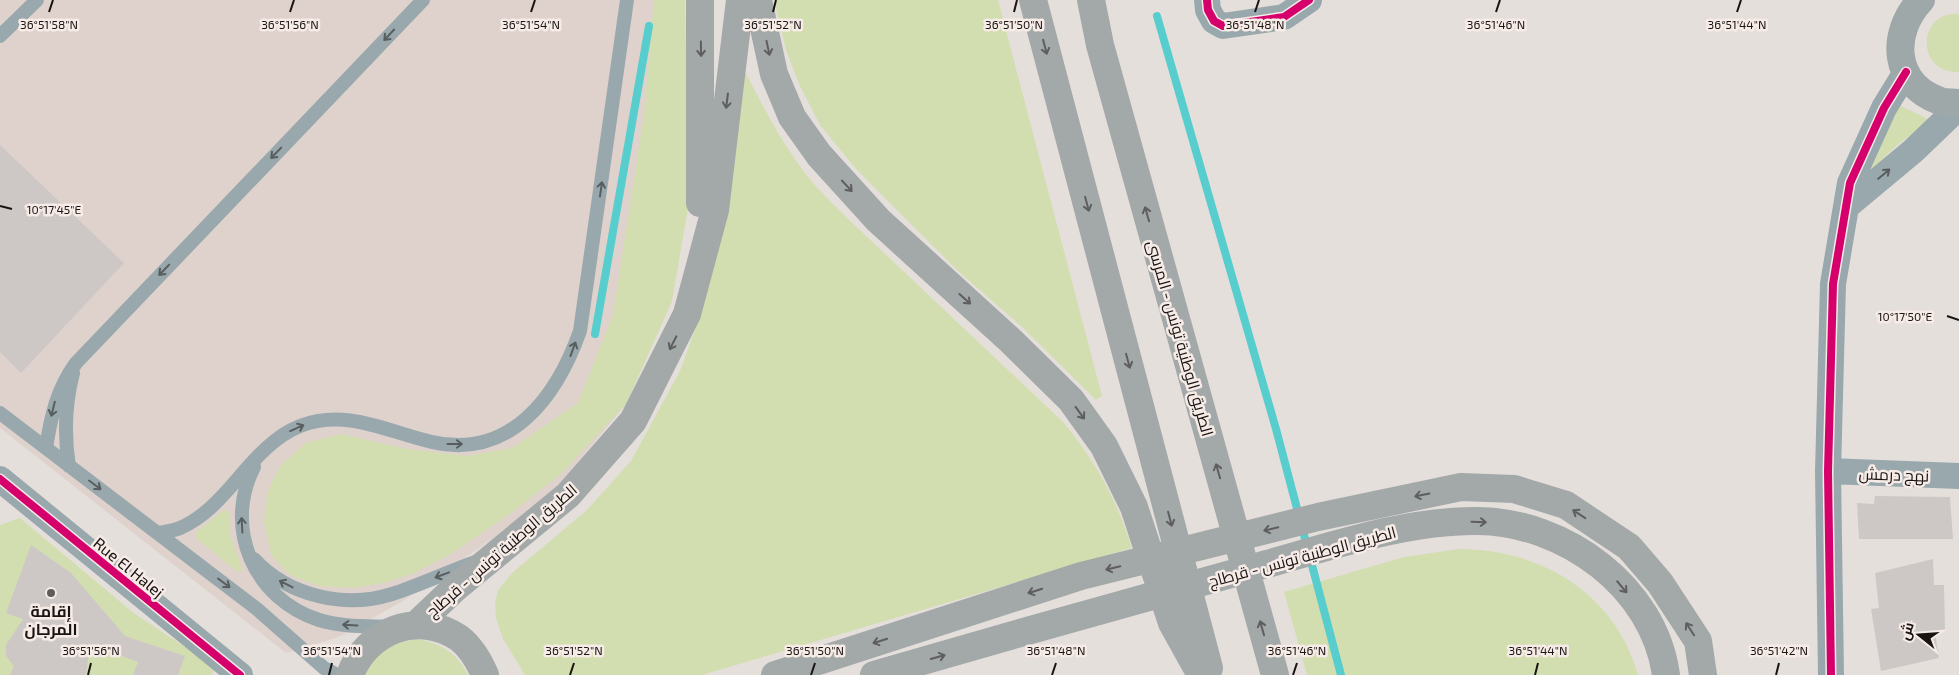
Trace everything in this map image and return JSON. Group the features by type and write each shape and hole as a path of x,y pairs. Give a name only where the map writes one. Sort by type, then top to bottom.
{"highway":[{"path":"687,314 700,207 700,0"},
{"name":"الطريق الوطنية تونس - قرطاج","path":"350,675 354,663 366,647 381,635 408,626 503,550 568,494 633,421 687,314 715,210 740,0"},
{"path":"758,0 774,74 792,117 818,155 878,220 1011,341 1071,400 1104,446 1134,506 1172,623 1201,675"},
{"path":"1033,0 1210,675"},
{"name":"الطريق الوطنية تونس - المرسى","path":"1091,0 1100,45 1275,675"},
{"path":"1100,45 1101,0"},
{"path":"775,675 1081,576 1318,517 1461,487 1514,489 1566,505 1629,547 1660,583 1698,642 1703,675"},
{"name":"الطريق الوطنية تونس - قرطاج","path":"874,675 1092,612 1345,543 1416,527 1479,521 1524,528 1567,543 1610,573 1646,615 1657,639 1666,675"},
{"name":"الطريق الوطنية تونس - قرطاج","path":"408,626 438,628 459,638 475,654 485,675"}],"street":[{"path":"1207,0 1208,10 1214,21 1223,26 1284,17 1309,0"},
{"path":"1921,0 1908,13 1901,32 1900,53 1906,72 1920,90 1940,101 1959,103"},
{"path":"1830,675 1828,471 1833,284 1850,184 1884,108 1906,72"},
{"path":"1847,206 1913,151 1959,107"},
{"name":"نهج درمش","path":"1828,471 1959,476"},
{"name":"Rue El Halej","path":"0,479 240,675"}],"lane":[{"path":"0,36 37,0"},
{"path":"46,448 55,401 63,381 76,362 423,0"},
{"path":"158,533 179,529 205,512 284,435 300,426 318,421 356,420 434,443 457,445 481,441 504,433 524,421 542,404 558,382 580,331 627,0"},
{"path":"69,466 66,444 66,421 68,398 76,362"},
{"path":"0,413 257,609 324,668 337,675"},
{"path":"259,458 248,479 242,503 242,527 246,550 255,570 267,587 282,602 300,613 341,625 408,626"},
{"path":"246,550 262,567 280,581 308,593 346,600 369,599 392,594 503,550"}],"shaded area":[{"path":"0,0 685,0 672,301 626,404 560,484 495,537 403,601 339,637 286,653 0,428"}],"green space":[{"path":"654,0 685,0 689,202 672,301 626,404 561,474 507,516 452,553 414,573 388,582 354,588 319,586 290,575 271,555 264,522 268,491 280,466 306,443 341,434 406,449 467,456 512,448 578,403 613,315 644,115"},
{"path":"774,0 998,0 1102,396 1096,400 1021,326 958,271 856,169 820,125 799,84 786,50"},
{"path":"1959,14 1959,72 1944,70 1934,63 1928,53 1927,42 1929,31 1935,22 1945,15"},
{"path":"743,68 782,140 814,184 846,217 1063,422 1104,481 1119,513 1132,548 702,675 525,675 503,639 496,618 495,603 498,590 512,573 587,510 631,461 680,371 710,282"},
{"path":"1899,105 1932,121 1897,146 1867,176"},
{"path":"224,510 229,512 229,533 243,570 238,572 197,539 195,533"},
{"path":"20,518 135,614 215,667 212,675 0,675 0,525"},
{"path":"1459,549 1489,551 1518,557 1546,567 1571,581 1593,599 1612,621 1627,646 1638,675 1307,675 1284,592 1404,557"},
{"path":"416,639 433,643 447,650 459,660 468,675 365,675 373,660 385,650 400,643"}],"building":[{"path":"0,145 124,263 21,373 0,352"},
{"path":"1875,496 1950,497 1953,539 1859,539 1857,503 1874,504"},
{"name":"إقامة المرجان","path":"31,545 71,573 125,636 185,656 178,675 133,675 138,662 90,644 86,675 10,675 14,666 6,656 6,645 23,619 6,613"},
{"path":"1933,559 1934,585 1944,585 1945,630 1935,632 1939,658 1881,671 1871,609 1879,608 1875,573"}],"waterway":[{"path":"1157,16 1276,429 1341,675"},
{"path":"595,334 649,26"}],"cycle path":[{"path":"1207,0 1208,10 1214,21 1223,26 1284,17 1309,0"},
{"path":"1831,675 1828,471 1833,284 1850,183 1884,108 1906,72"},
{"path":"0,479 240,675"}],"place":[{"name":"إقامة المرجان","path":"51,593"}]}
